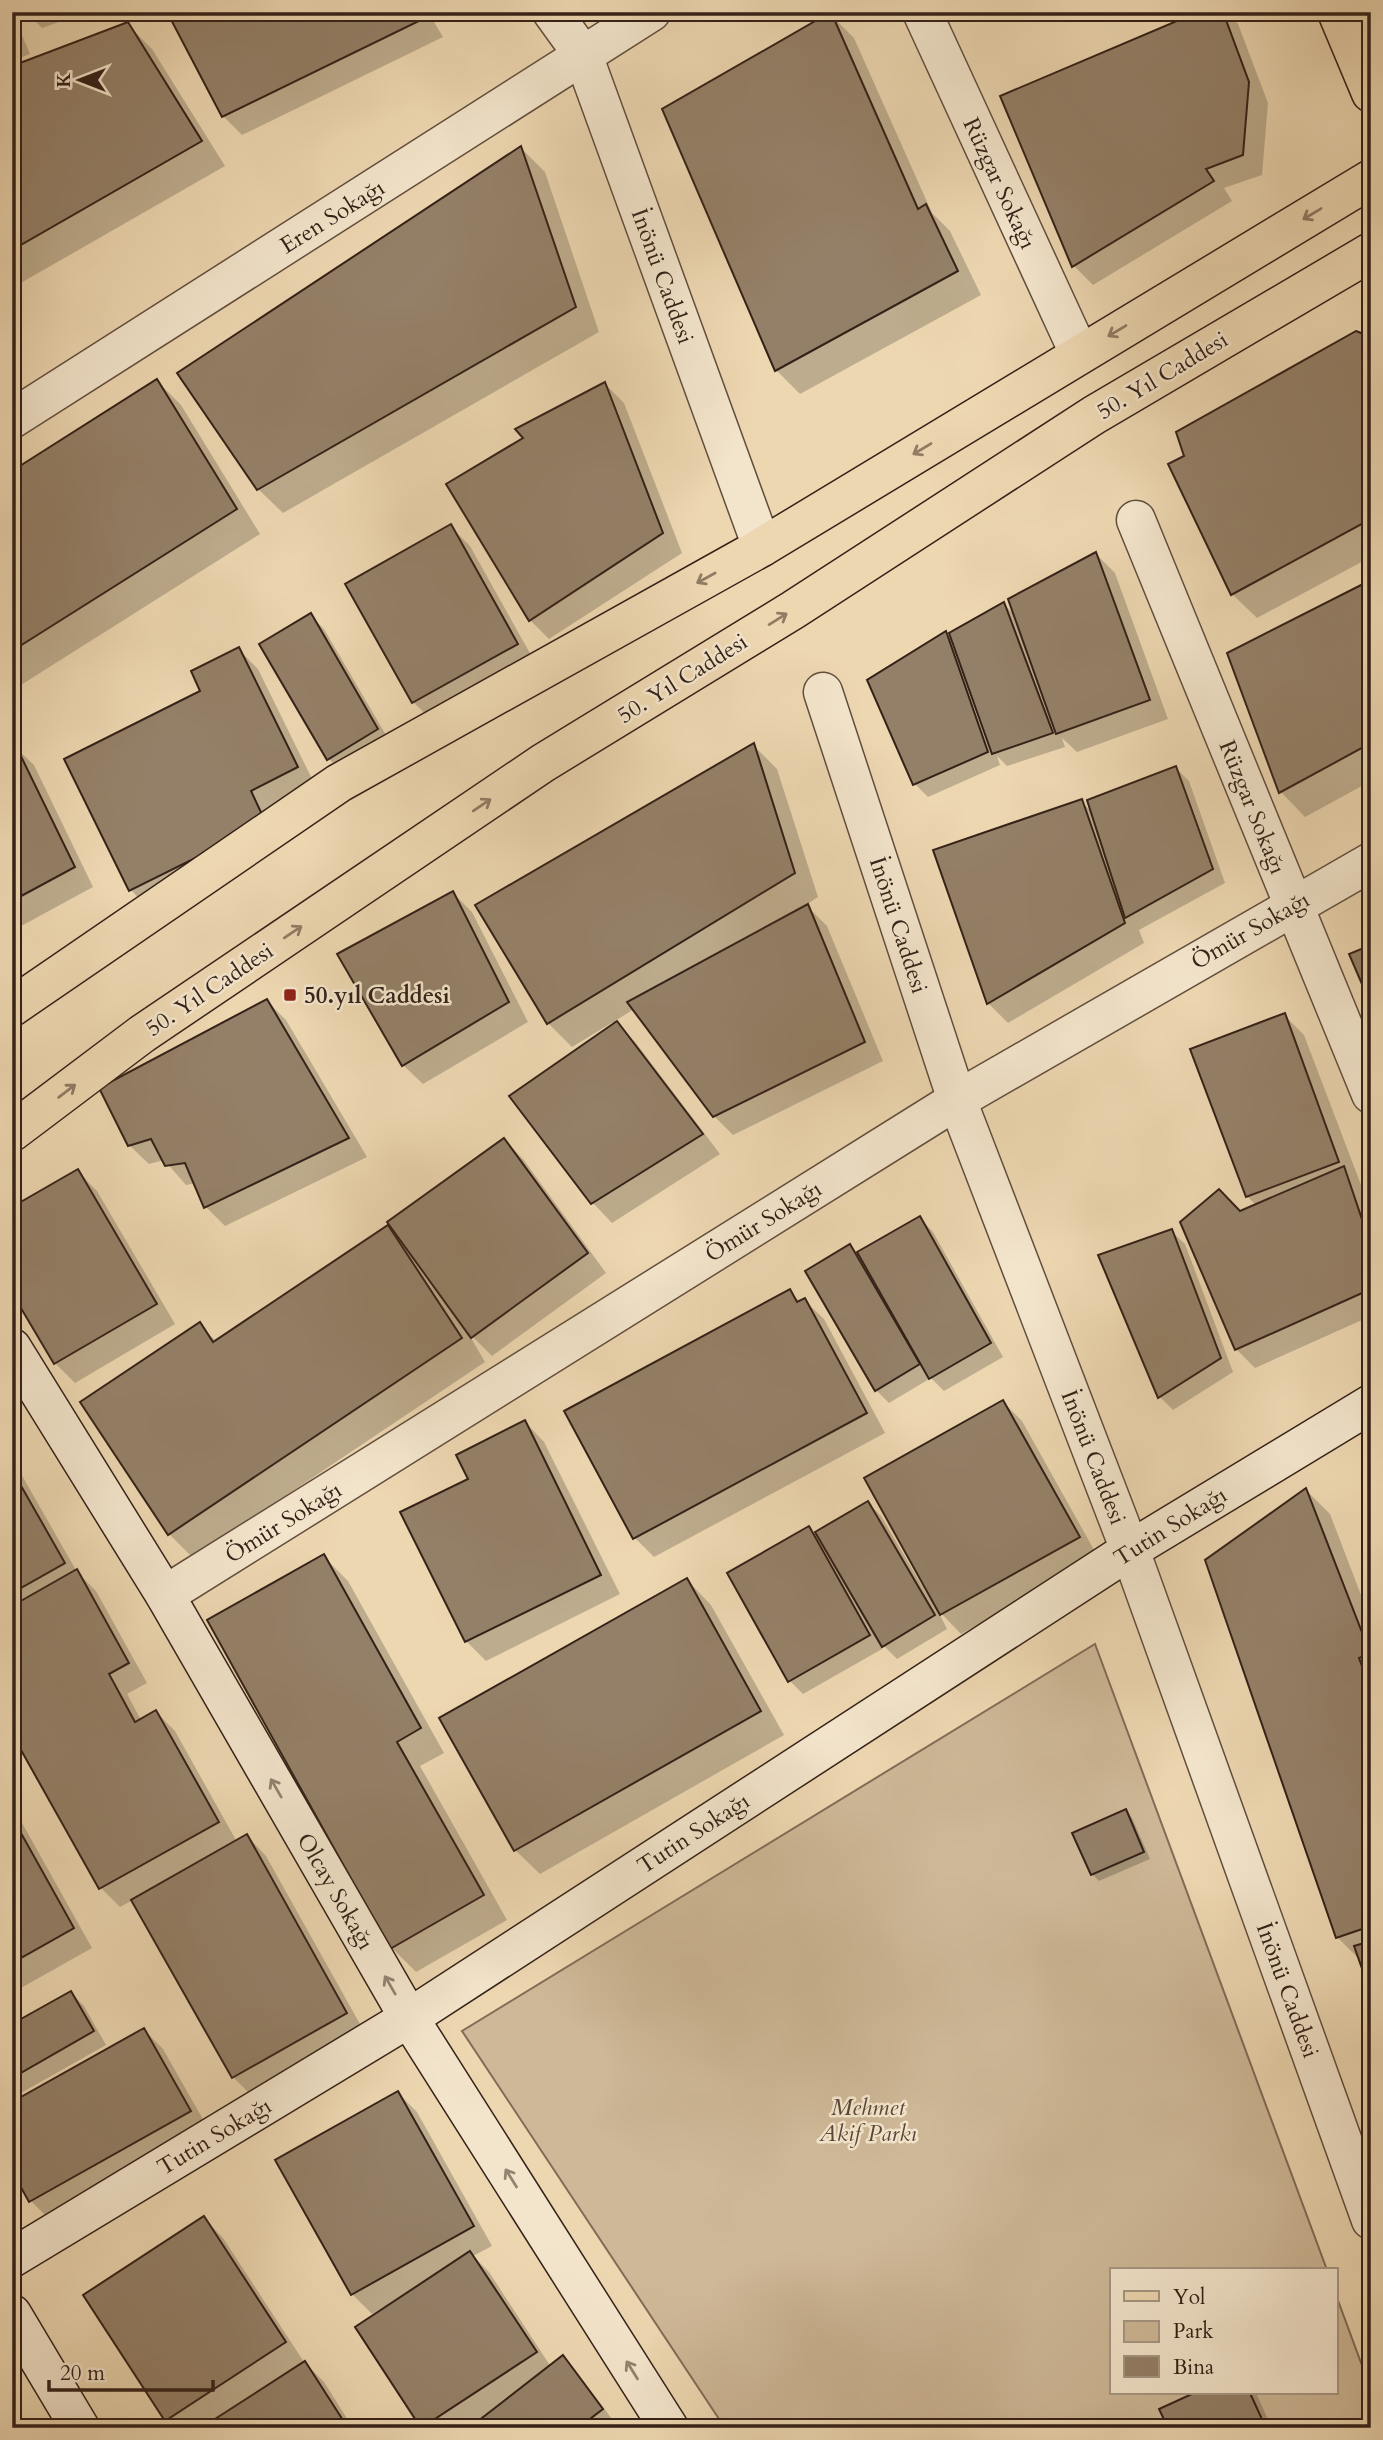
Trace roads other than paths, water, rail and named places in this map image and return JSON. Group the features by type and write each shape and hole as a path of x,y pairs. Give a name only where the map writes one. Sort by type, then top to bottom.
{"main road":[{"path":"1337,12 1371,93"},
{"path":"12,1007 339,783 762,547 1371,179"},
{"name":"50. Yıl Caddesi","path":"12,1132 142,1034 543,763 793,610 1094,415 1371,252"}],"street":[{"name":"İnönü Caddesi","path":"552,12 583,55 762,547"},
{"name":"Eren Sokağı","path":"12,419 651,12"},
{"name":"Rüzgar Sokağı","path":"922,12 1079,354"},
{"name":"Rüzgar Sokağı","path":"1136,520 1371,1094"},
{"name":"İnönü Caddesi","path":"823,692 957,1100 1130,1550 1371,2220"},
{"name":"Ömür Sokağı","path":"165,1595 957,1100 1293,904 1371,862"},
{"name":"Olcay Sokağı","path":"12,1348 165,1595 409,2018 669,2428"},
{"name":"Tutin Sokağı","path":"12,2258 409,2018 1130,1550 1371,1404"},
{"path":"12,2314 80,2428"}],"place":[{"name":"50.yıl Caddesi","path":"290,995"}],"park label":[{"name":"Mehmet Akif Parkı","path":"868,2120"}]}
